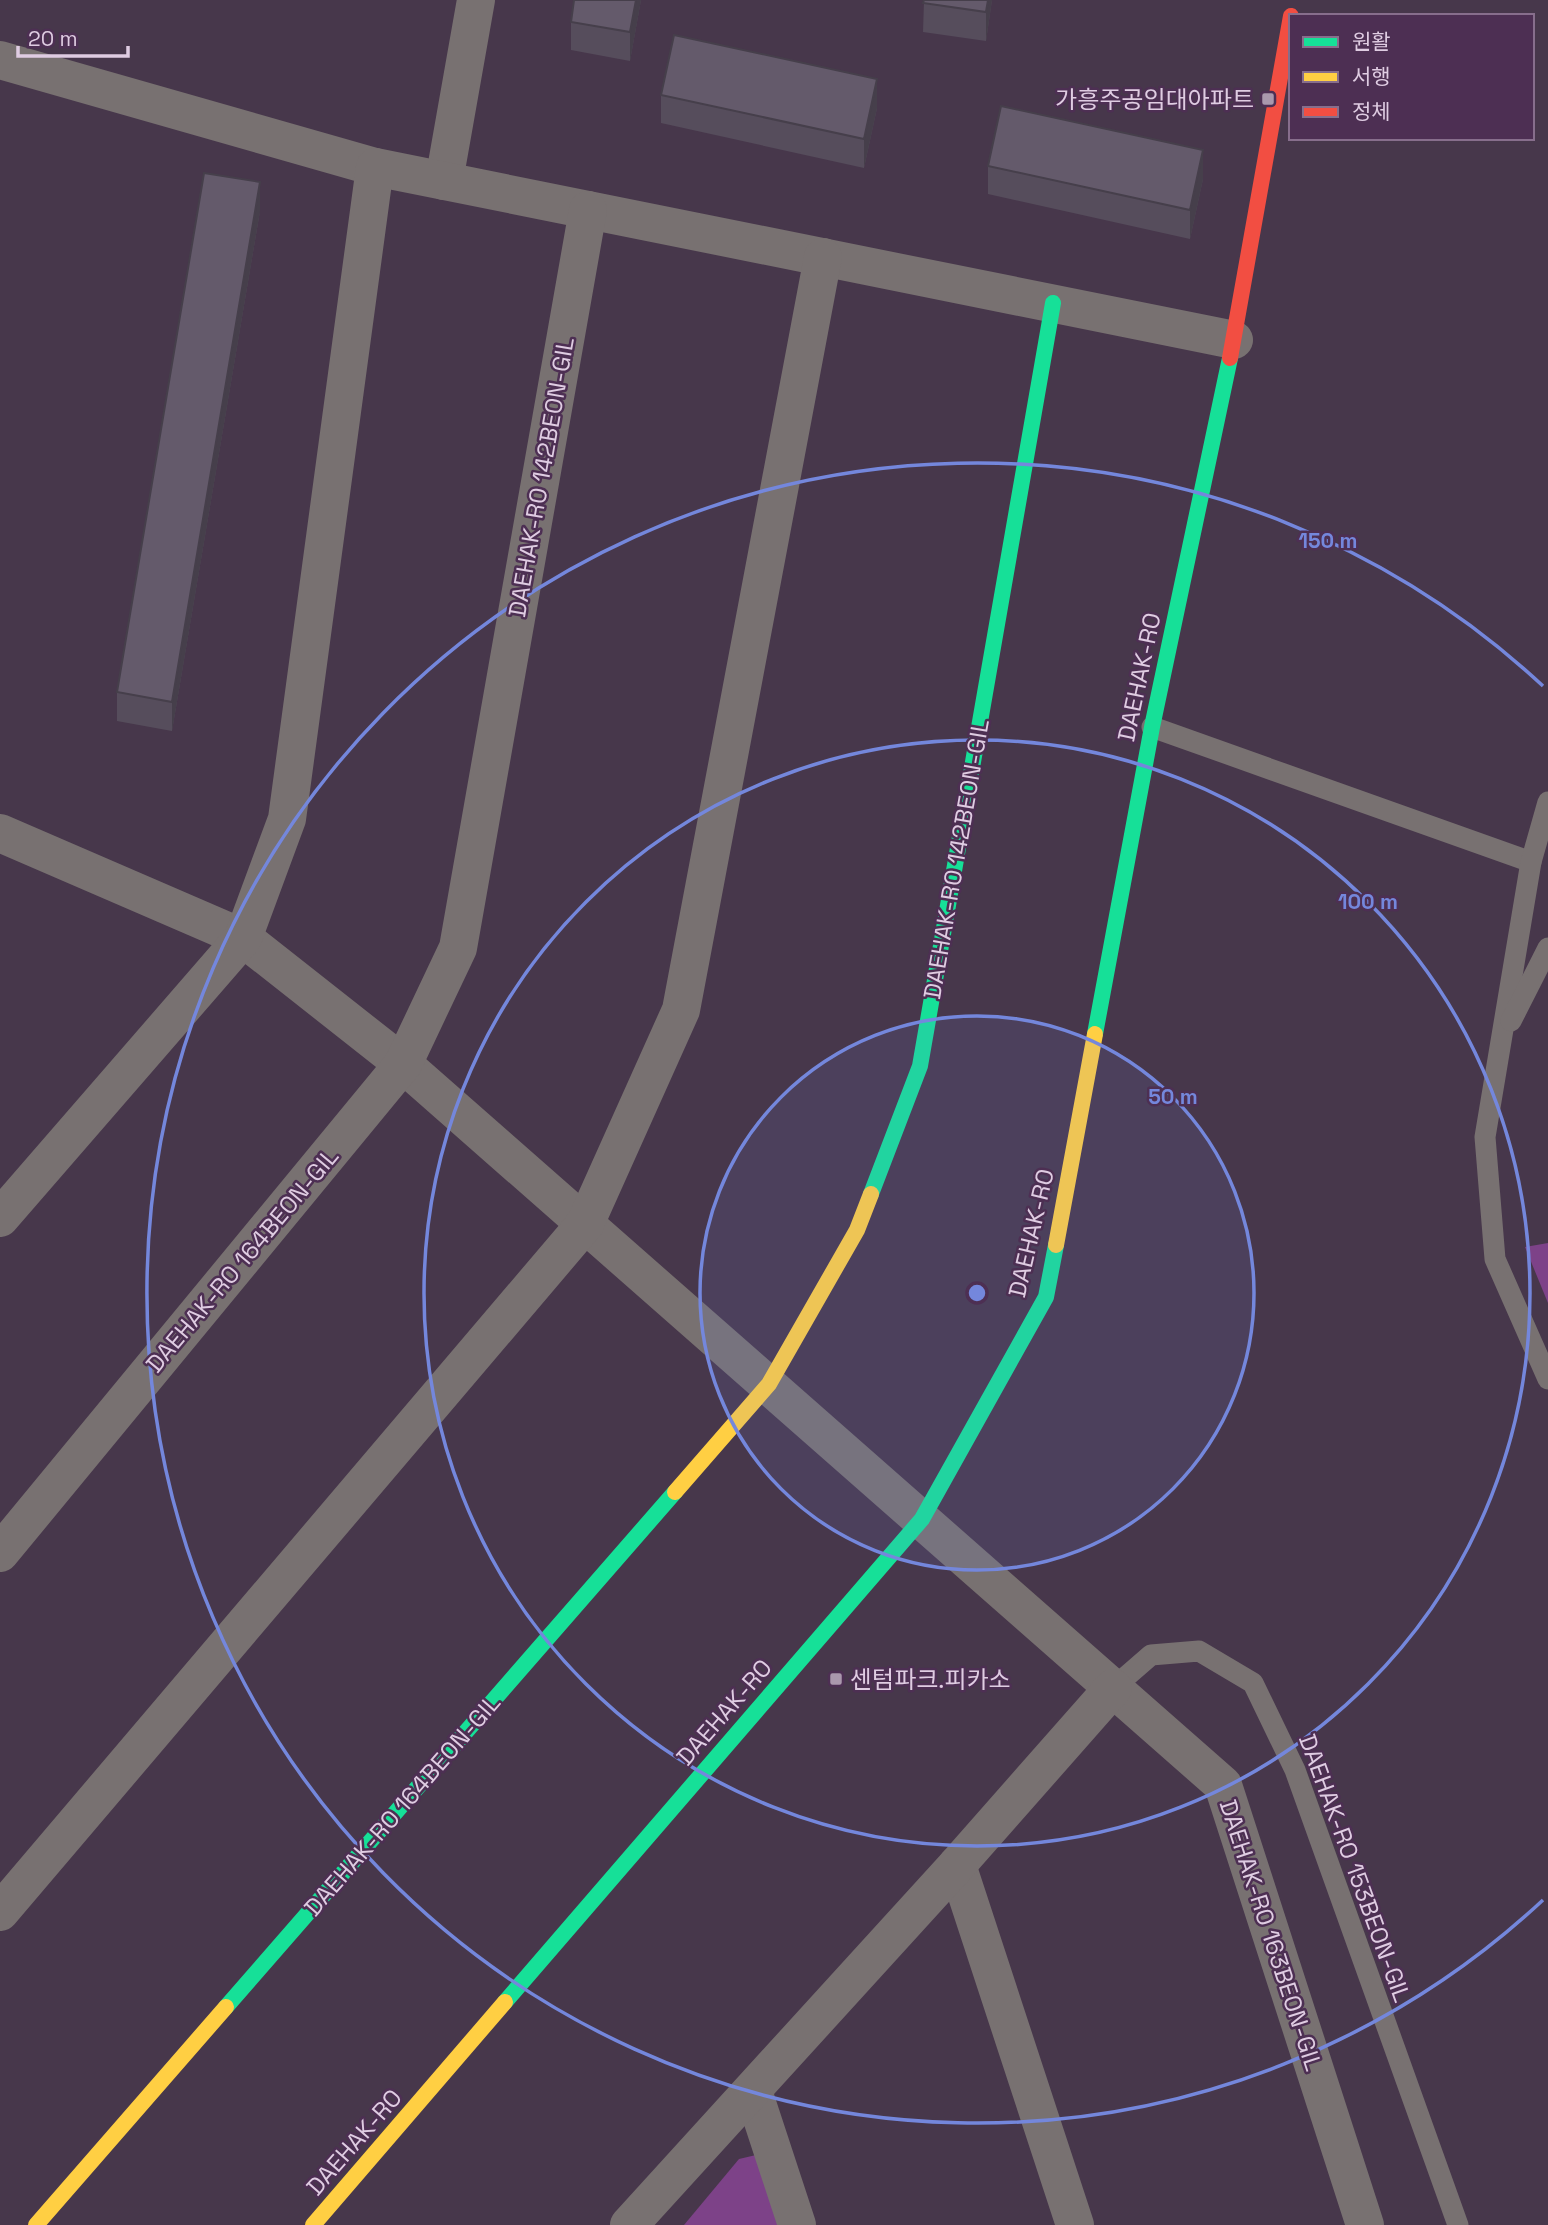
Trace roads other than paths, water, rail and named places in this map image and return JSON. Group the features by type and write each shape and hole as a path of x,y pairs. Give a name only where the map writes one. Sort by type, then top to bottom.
{"main road":[{"name":"DAEHAK-RO","path":"313,2225 922,1518 1046,1297 1152,727 1234,340 1289,27"},
{"name":"DAEHAK-RO 142BEON-GIL","path":"769,1384 857,1230 920,1066 1054,303"},
{"name":"DAEHAK-RO 164BEON-GIL","path":"36,2225 769,1384"}],"street":[{"path":"444,181 476,0"},
{"path":"0,60 374,167 1234,340"},
{"path":"0,1218 243,938 287,819 374,167"},
{"name":"DAEHAK-RO 142BEON-GIL","path":"403,1064 458,948 588,210"},
{"path":"0,1912 585,1224 681,1010 823,257"},
{"path":"0,833 243,938 403,1064 922,1518"},
{"name":"DAEHAK-RO 164BEON-GIL","path":"0,1553 403,1064"},
{"name":"DAEHAK-RO 163BEON-GIL","path":"922,1518 1223,1785 1365,2225"},
{"path":"629,2225 957,1865 1113,1688"},
{"path":"957,1865 1075,2225"},
{"path":"753,2091 797,2225"}],"lane":[{"path":"1152,727 1531,862"},
{"path":"1548,802 1531,862 1485,1137 1495,1259 1548,1379"},
{"path":"1502,1040 1548,948"},
{"name":"DAEHAK-RO 153BEON-GIL","path":"1113,1688 1152,1655 1199,1651 1253,1683 1295,1770 1458,2225"}],"place":[{"name":"가흥주공임대아파트","path":"1268,99"},
{"name":"센텀파크.피카소","path":"836,1679"}]}
